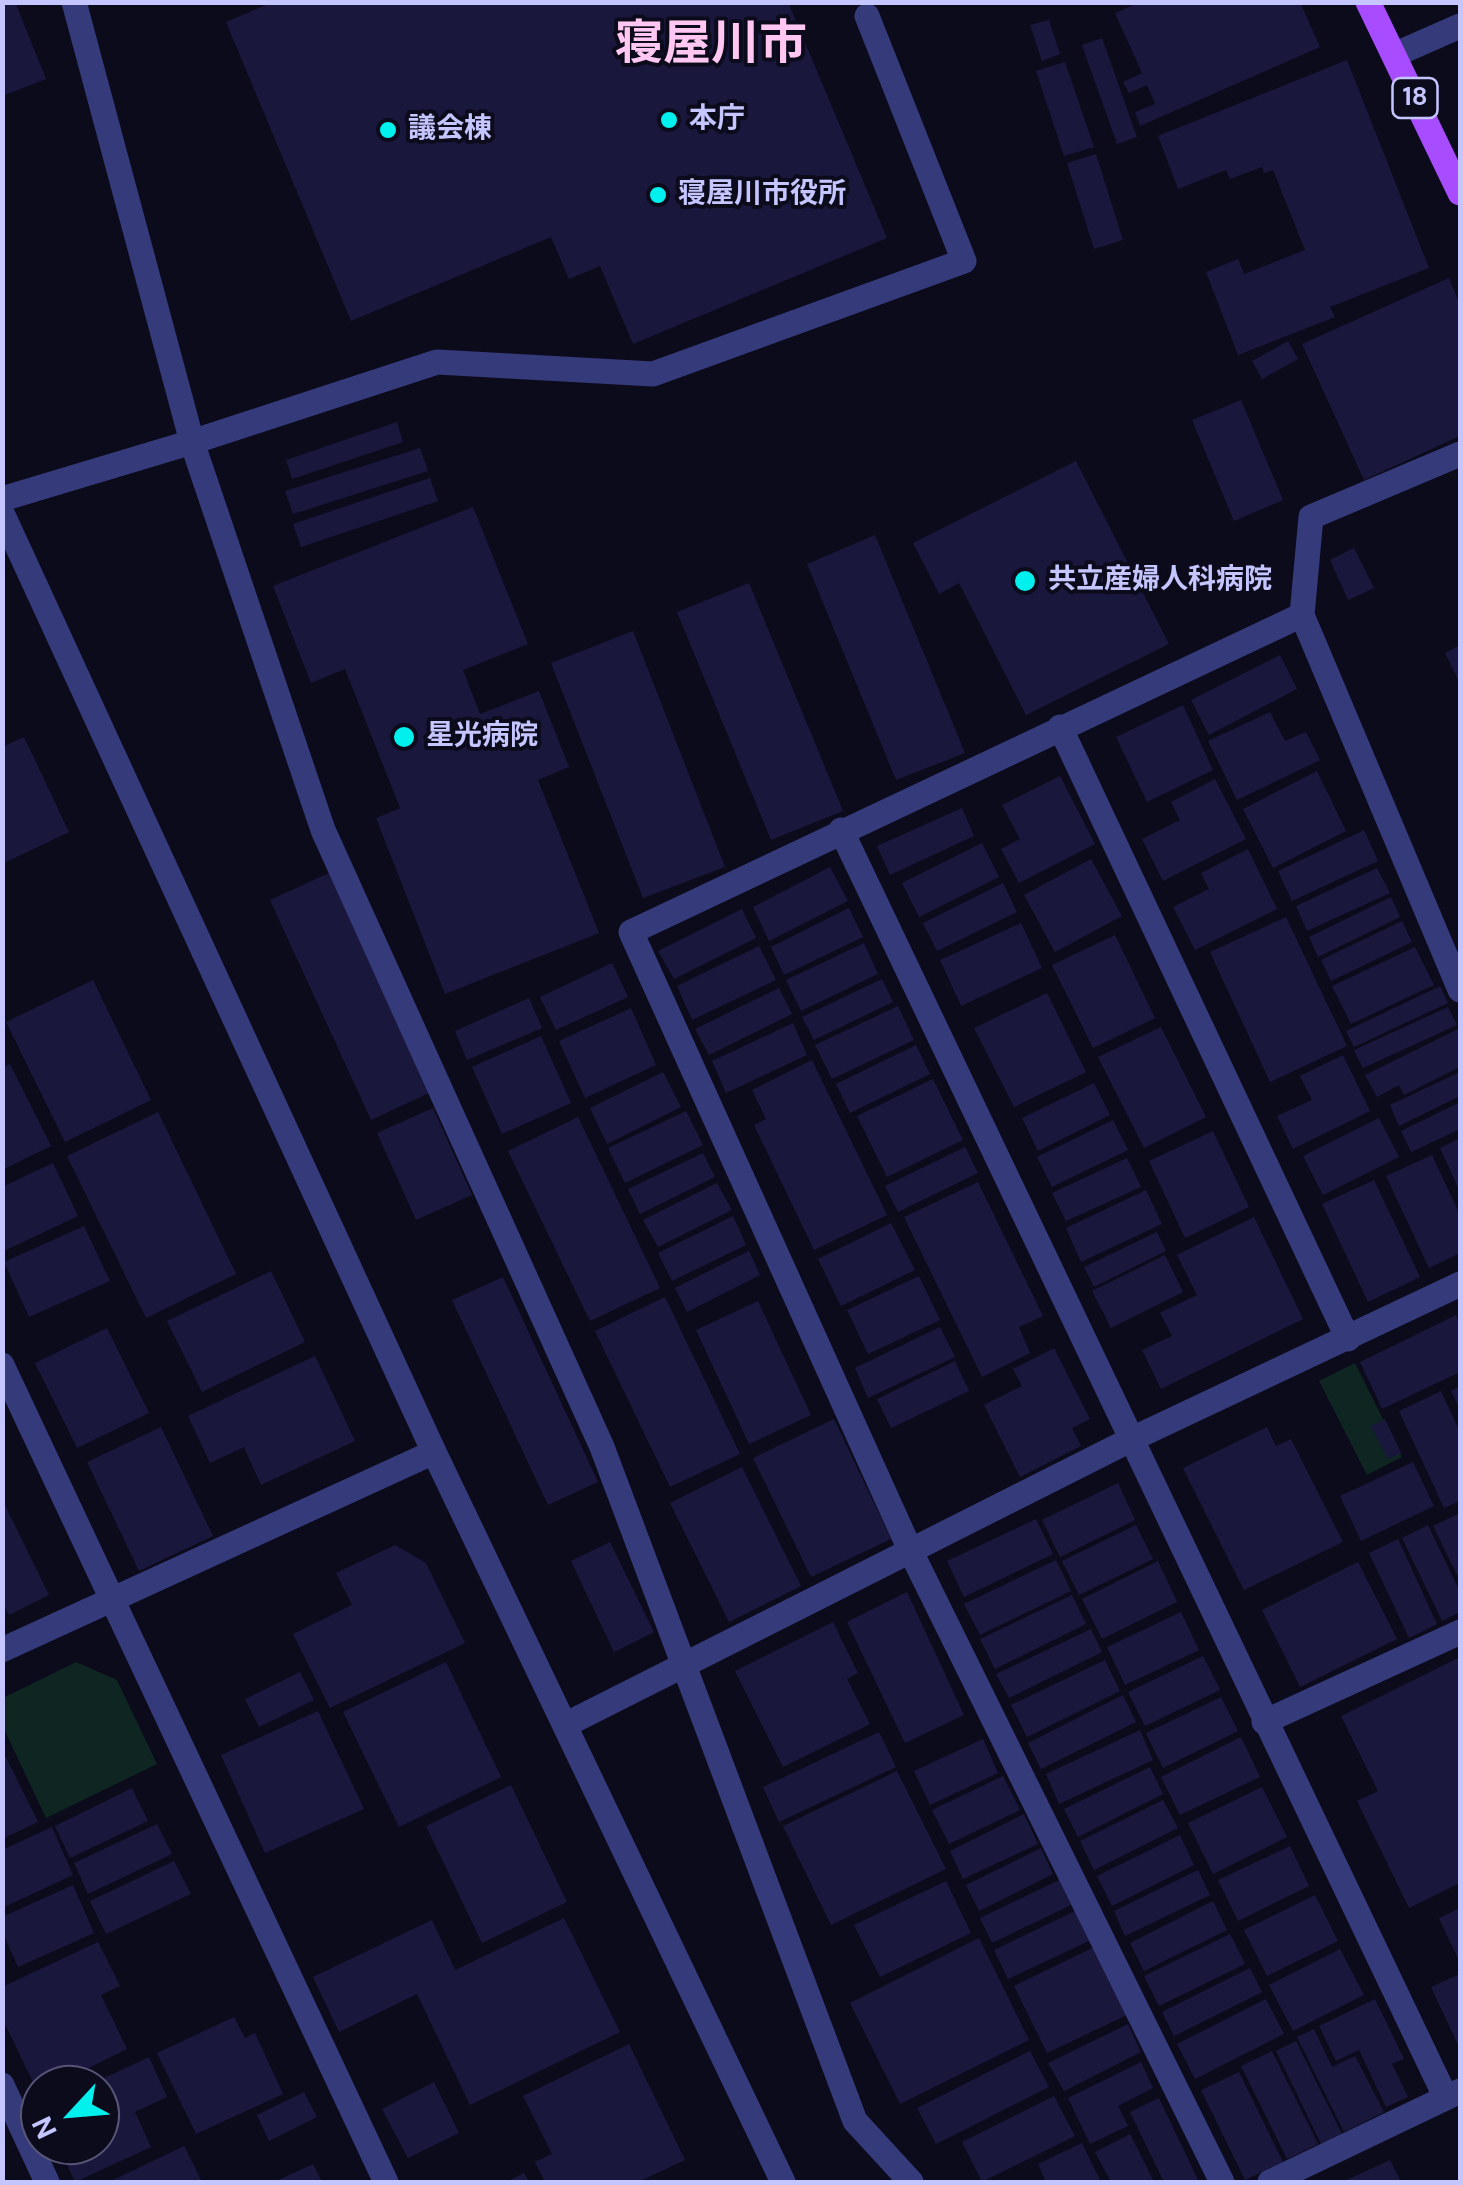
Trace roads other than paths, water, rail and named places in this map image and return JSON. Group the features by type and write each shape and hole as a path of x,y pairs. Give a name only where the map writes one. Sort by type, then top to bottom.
{"main road":[{"name":"18","path":"1368,2 1460,194"}],"street":[{"path":"74,2 192,442 323,830 602,1446 856,2122 911,2182"},
{"path":"2,499 437,362 653,374 964,261 868,16"},
{"path":"1394,55 1460,26"},
{"path":"1460,454 1311,517 1302,614 1460,990"},
{"path":"2,513 434,1452 784,2182"},
{"path":"1222,2182 911,1552 631,932 1302,614"},
{"path":"1060,727 1348,1339"},
{"path":"841,830 1264,1722 1454,2095 1270,2182"},
{"path":"565,1725 1130,1440 1460,1284"},
{"path":"2,1366 386,2182"},
{"path":"2,1650 434,1452"},
{"path":"1264,1722 1460,1632"},
{"path":"2,2086 48,2182"}],"place":[{"name":"本庁","path":"669,120"},
{"name":"議会棟","path":"388,130"},
{"name":"寝屋川市役所","path":"658,195"},
{"name":"共立産婦人科病院","path":"1025,581"},
{"name":"星光病院","path":"404,737"}],"district":[{"name":"寝屋川市","path":"711,46"}]}
